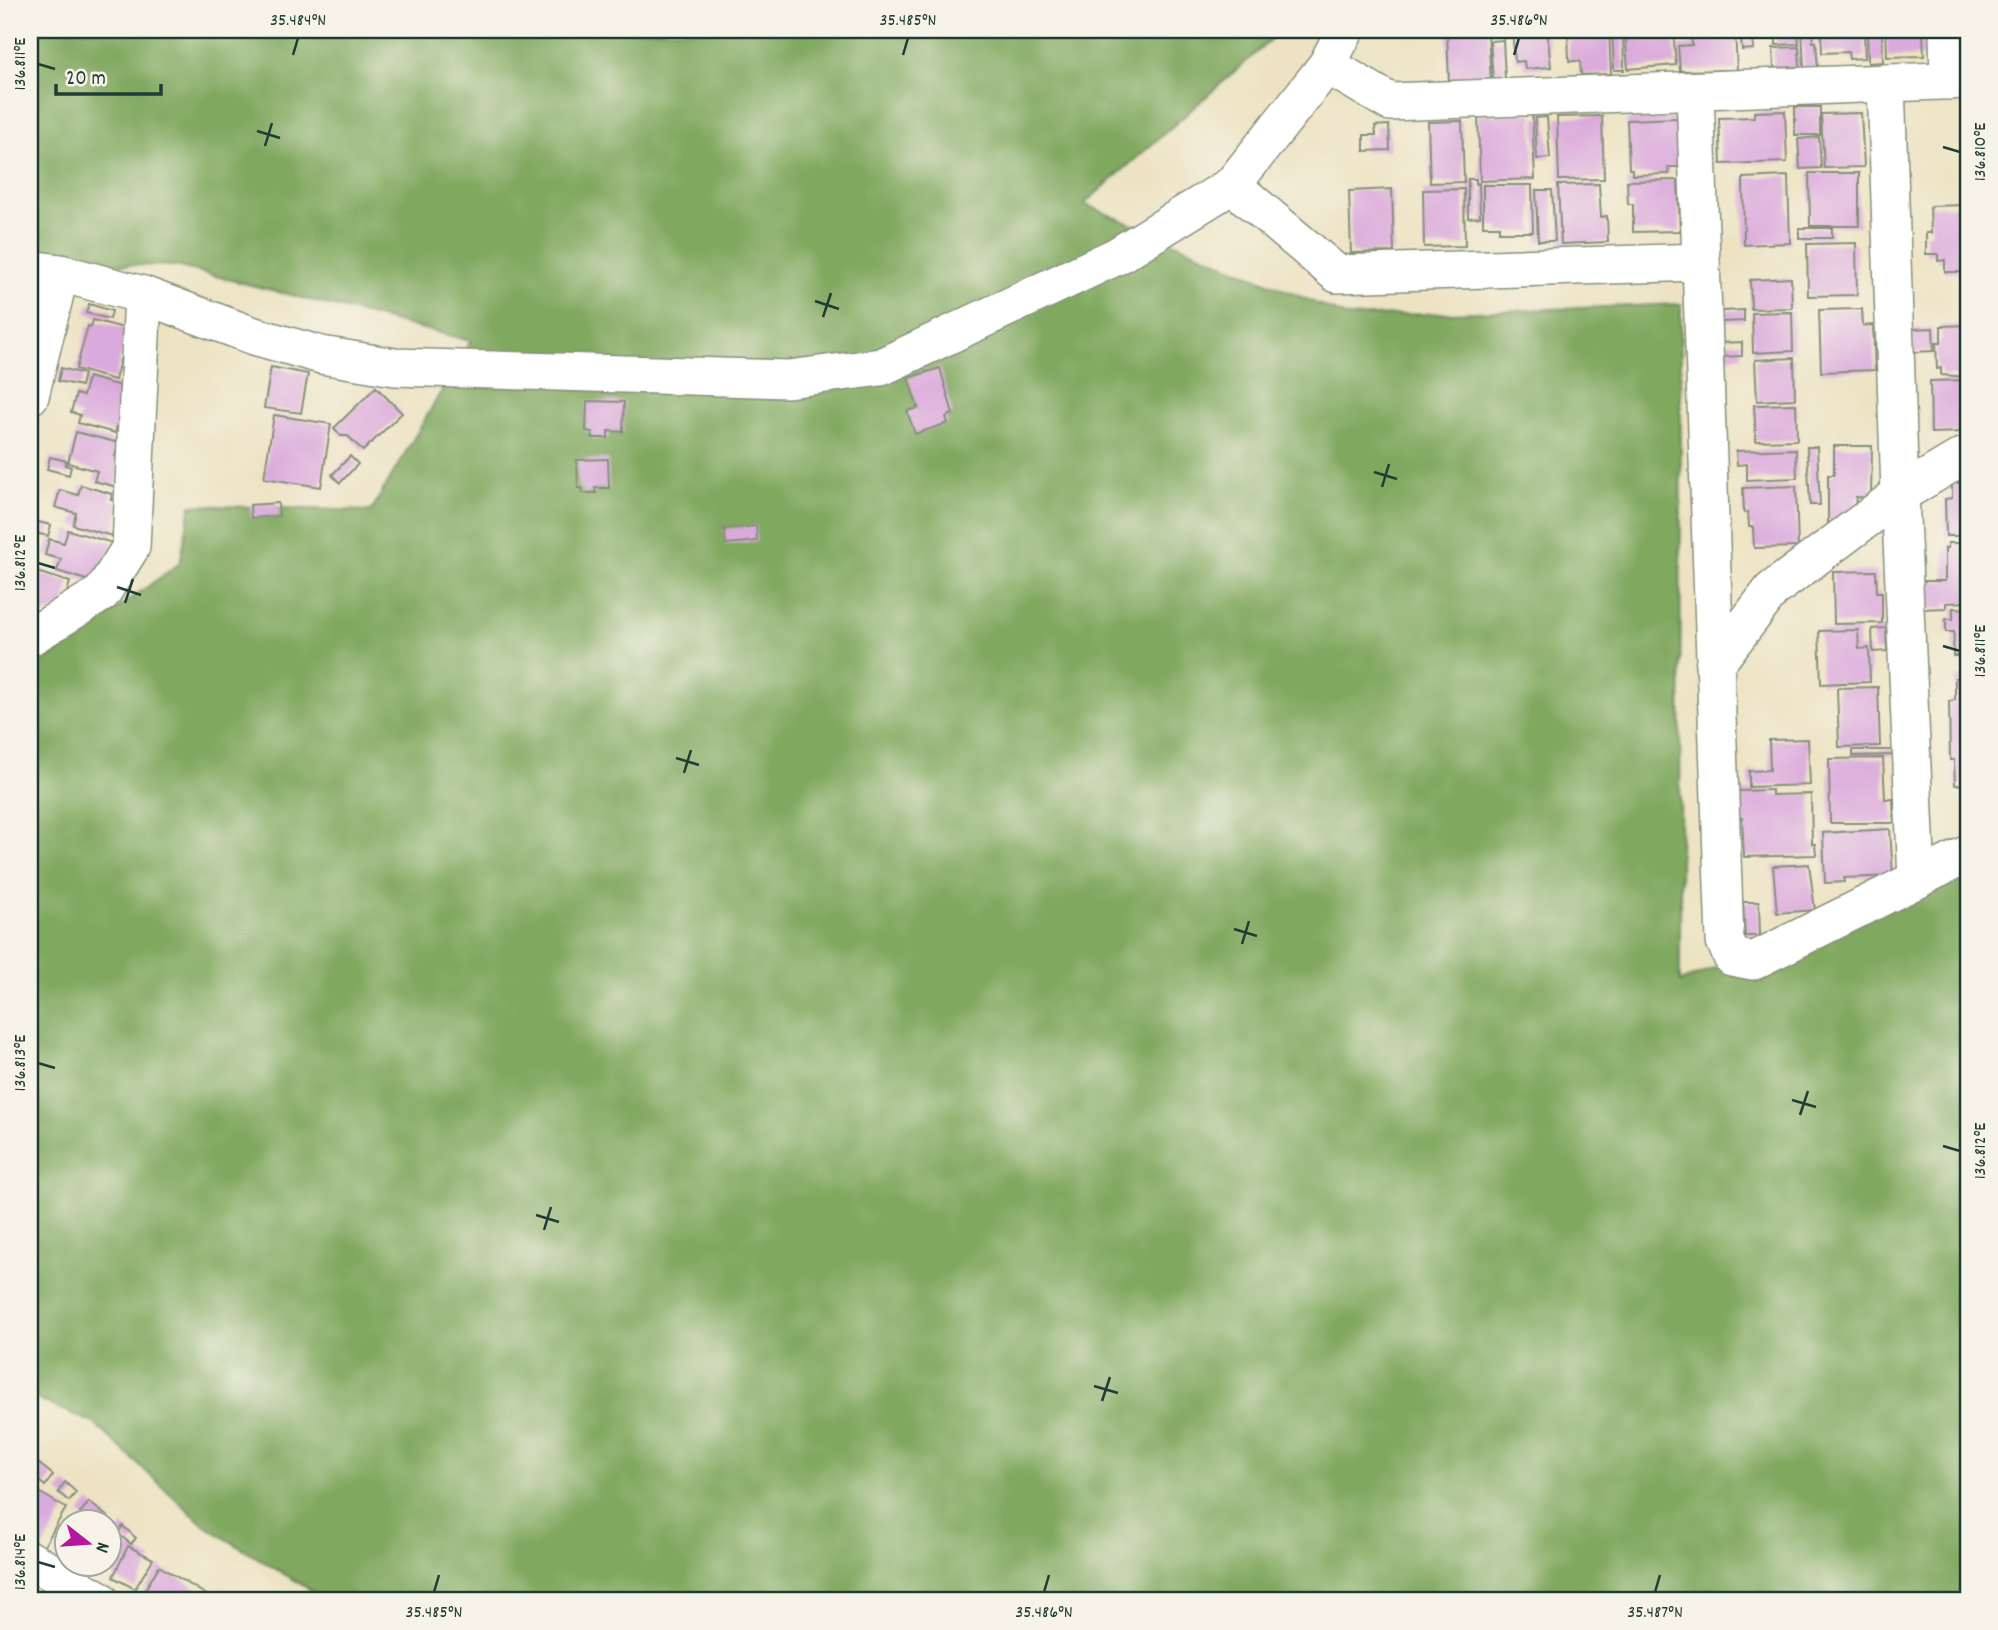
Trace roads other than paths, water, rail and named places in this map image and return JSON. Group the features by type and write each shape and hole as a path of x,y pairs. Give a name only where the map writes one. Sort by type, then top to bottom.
{"street":[{"path":"30,396 45,271 143,295 254,336 321,355 395,367 788,379 881,367 1116,256 1232,185 1326,65 1345,30"},
{"path":"1326,65 1390,102 1959,81 1948,30"},
{"path":"1886,83 1917,880"},
{"path":"1695,91 1725,941 1732,957 1753,961 1968,854"},
{"path":"1232,185 1337,274 1701,262"},
{"path":"30,637 102,593 131,547 143,295"},
{"path":"1714,666 1772,590 1900,494 1962,457 1968,457"},
{"path":"30,1560 100,1600"}]}
